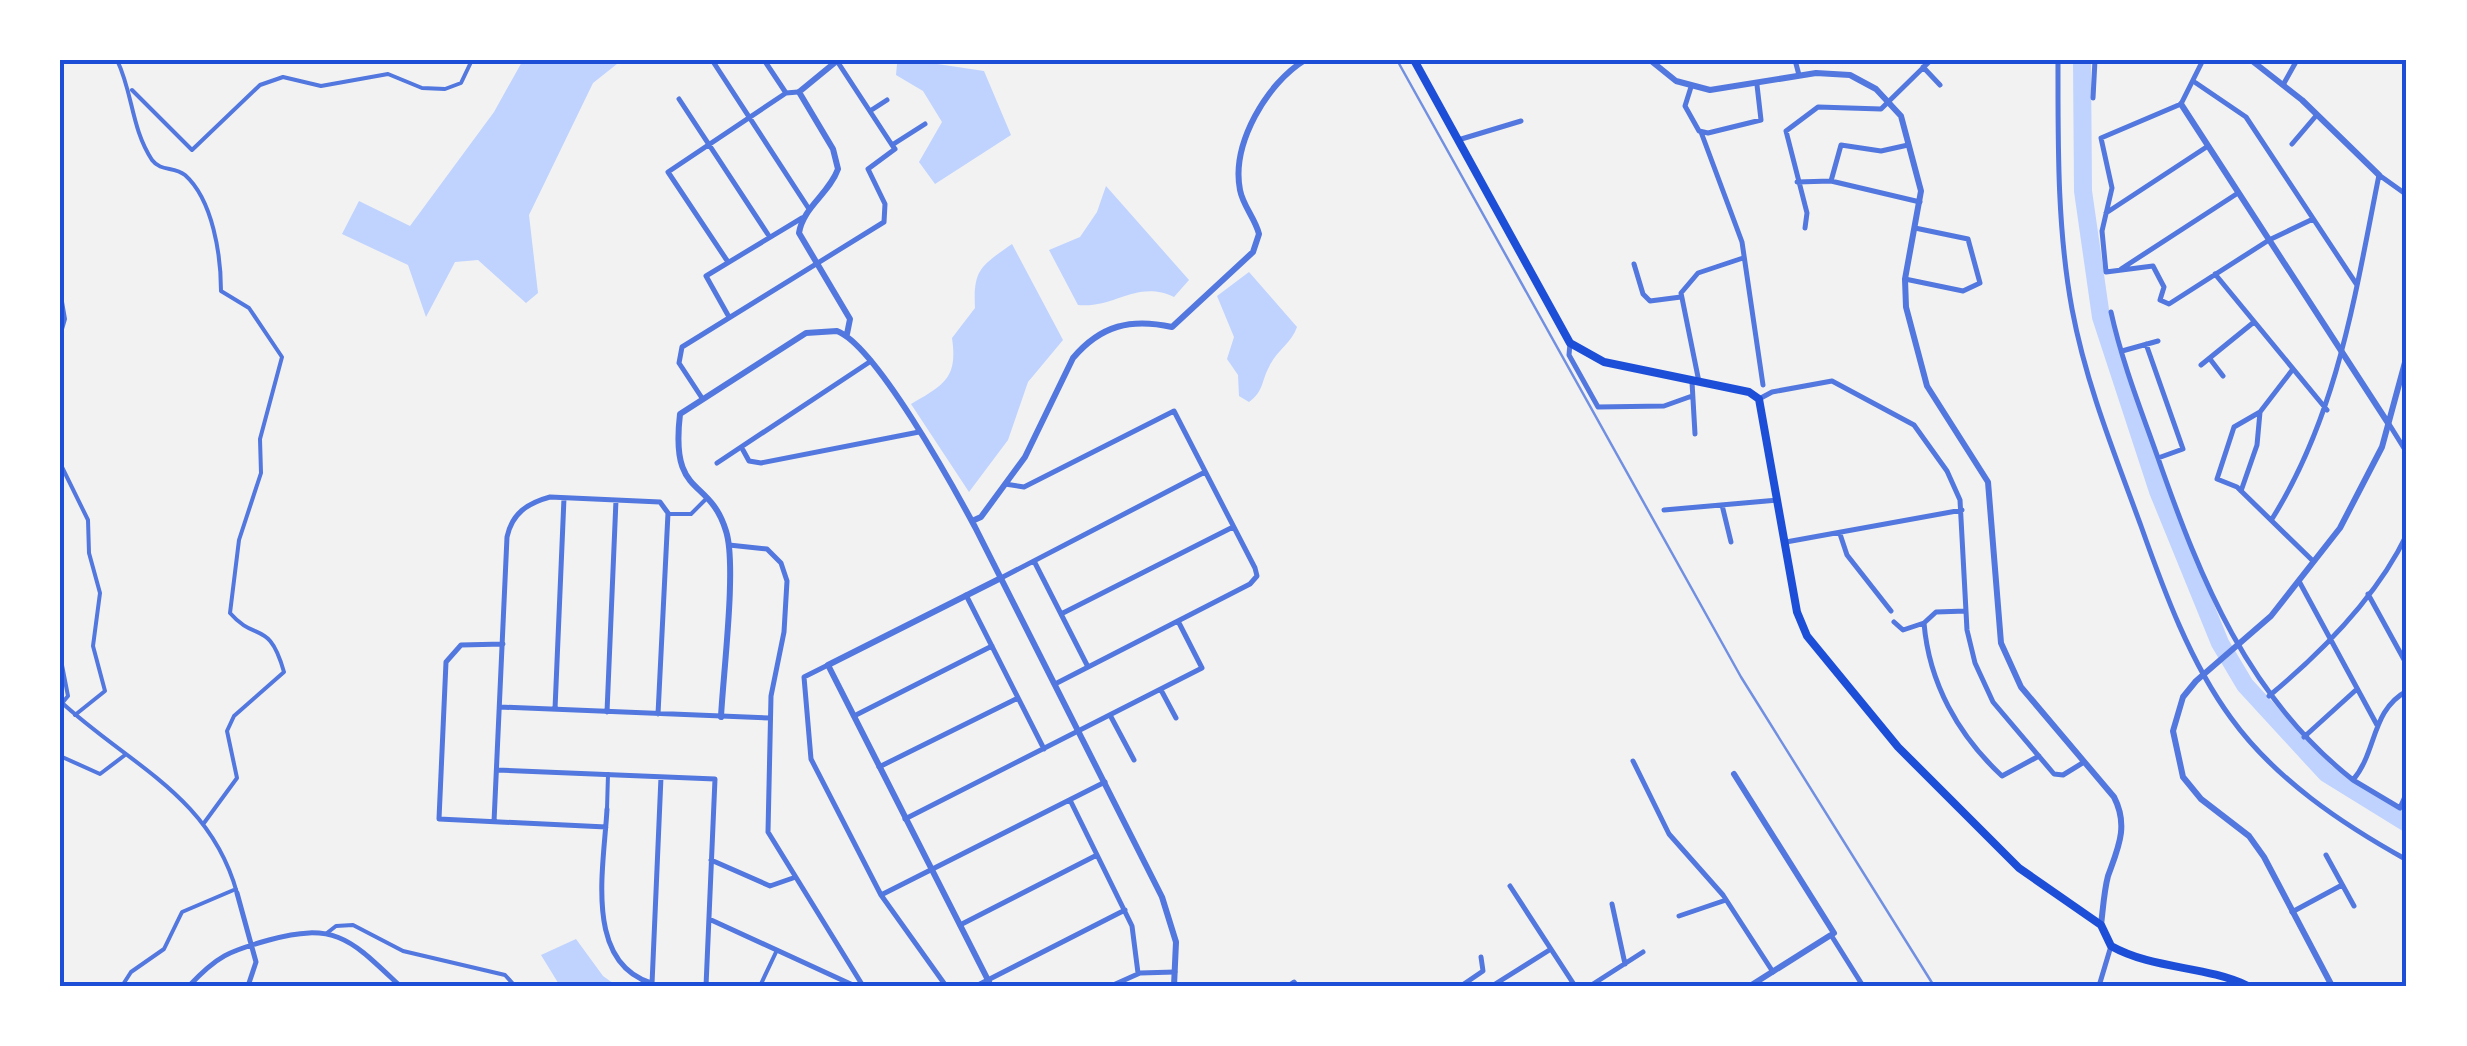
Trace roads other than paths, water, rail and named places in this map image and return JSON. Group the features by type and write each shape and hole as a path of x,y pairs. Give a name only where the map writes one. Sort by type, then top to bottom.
{"main road":[{"path":"1414,60 1570,343 1596,360 1749,392 1759,399 1800,620 1856,700 2019,868 2101,925 2111,946 2148,961 2222,975 2248,986"}],"street":[{"path":"118,60 132,90 192,150 260,86 283,77 321,86 388,74 422,88 445,90 461,83 472,60"},
{"path":"712,60 810,208"},
{"path":"764,60 786,93"},
{"path":"702,398 679,363 679,352 884,222 885,204 867,173 872,163 895,148 838,60 826,63 800,92 786,93 668,172 728,262"},
{"path":"972,522 1026,456 1073,358 1085,344 1117,325 1137,322 1172,326 1253,252 1260,234 1244,204 1238,170 1268,92 1306,60"},
{"path":"1650,60 1666,75 1691,86 1726,91 1799,75 1850,75 1890,100 1911,144 1920,202 1905,279 1907,312 1927,386 1988,482 1994,515 1999,635 2007,662 2021,687 2114,798 2122,820 2101,925"},
{"path":"1796,60 1799,75"},
{"path":"2058,60 2058,206 2078,333 2097,406 2165,595 2230,717 2299,789 2407,860"},
{"path":"2093,98 2095,60"},
{"path":"2202,60 2196,82 2182,104 2102,138 2112,188 2102,232 2106,272 2154,266 2164,287 2162,304 2269,240 2313,219"},
{"path":"2251,60 2407,195"},
{"path":"2283,85 2297,60"},
{"path":"1804,228 1806,213 1786,131 1814,108 1881,110 1925,63 1940,85"},
{"path":"2196,82 2246,116 2357,285"},
{"path":"1701,132 1761,120 1757,85"},
{"path":"1691,86 1685,106 1701,132 1742,242 1763,385"},
{"path":"132,90 133,122 154,162 189,178 202,202 221,256 221,291 249,308 282,356 260,439 261,473 239,540 230,613 238,624 264,631 277,648 284,672 234,716 227,730 237,778 204,823"},
{"path":"729,317 706,276 802,218 833,181 838,163 800,92"},
{"path":"678,99 769,236"},
{"path":"870,111 887,100"},
{"path":"2182,104 2407,453"},
{"path":"2292,144 2315,118"},
{"path":"1458,140 1521,122"},
{"path":"892,145 926,124"},
{"path":"1831,181 1840,145 1881,152 1911,144"},
{"path":"2106,213 2208,146"},
{"path":"2272,519 2309,456 2326,410 2342,354 2379,174"},
{"path":"1797,182 1831,181 1920,202"},
{"path":"2118,270 2238,193"},
{"path":"802,218 800,238 850,319 846,334"},
{"path":"1905,279 1963,291 1980,284 1968,239 1915,228"},
{"path":"1634,264 1642,294 1650,301 1681,297 1698,273 1743,258"},
{"path":"2215,274 2326,410"},
{"path":"60,290 65,319 60,336"},
{"path":"1681,297 1700,368 1692,396 1695,434"},
{"path":"2111,312 2202,577 2236,648 2303,738 2353,780 2400,808 2407,792"},
{"path":"2201,365 2254,322"},
{"path":"721,717 729,545 722,521 683,473 678,452 680,414 806,333 826,329 846,334 871,361 972,522 1105,782 1169,913 1176,942 1174,986"},
{"path":"2122,351 2158,341"},
{"path":"1570,343 1569,354 1598,407 1664,406 1692,396"},
{"path":"2146,344 2183,449 2158,458"},
{"path":"2332,986 2270,868 2248,836 2201,799 2177,764 2176,714 2183,697 2300,583 2355,503 2389,424 2407,355"},
{"path":"2209,358 2224,376"},
{"path":"717,463 871,361"},
{"path":"2292,369 2260,412 2234,427 2216,479 2241,492 2315,564"},
{"path":"1759,399 1772,392 1832,381 1905,416 1947,471 1962,510 1969,642 1983,683 2051,771 2063,775 2084,762"},
{"path":"1005,484 1024,486 1174,410 1256,576 1250,584 1055,684"},
{"path":"2241,492 2258,445 2260,412"},
{"path":"742,450 749,461 761,463 918,432"},
{"path":"60,463 88,520 89,553 100,593 93,646 105,691 75,715"},
{"path":"946,986 882,895 812,759 804,677 1206,472"},
{"path":"554,709 564,498"},
{"path":"494,822 509,527 533,502 564,498 660,502 668,514 658,714"},
{"path":"607,712 616,500"},
{"path":"668,514 690,514 705,500"},
{"path":"1664,510 1778,500"},
{"path":"1722,505 1731,542"},
{"path":"1786,542 1962,510"},
{"path":"1062,614 1233,527"},
{"path":"1840,534 1847,556 1891,611"},
{"path":"2269,696 2330,640 2368,594 2407,534"},
{"path":"729,545 767,549 785,570 784,632 770,718 768,832 863,986"},
{"path":"2402,545 2407,555"},
{"path":"1034,561 1088,667"},
{"path":"60,574 60,651 68,696 61,702 182,796 204,823 237,891 252,944 256,962 248,986"},
{"path":"2300,583 2377,726"},
{"path":"2368,594 2407,665"},
{"path":"966,595 1044,748"},
{"path":"1894,622 1903,630 1924,624 1936,612 1966,611"},
{"path":"905,819 1202,668 1178,621"},
{"path":"1924,624 1930,661 1945,702 1964,733 2000,774 2039,756"},
{"path":"503,644 471,642 449,654 439,820 606,827"},
{"path":"854,716 992,646"},
{"path":"828,665 989,983"},
{"path":"2303,738 2357,688"},
{"path":"1160,689 1176,718"},
{"path":"2353,780 2366,765 2377,726 2392,699 2407,692"},
{"path":"879,767 1018,698"},
{"path":"500,707 770,718"},
{"path":"1110,715 1134,760"},
{"path":"60,756 100,774 126,755"},
{"path":"1633,761 1668,834 1726,900 1772,972"},
{"path":"497,770 714,779 706,986"},
{"path":"608,774 604,934 620,962 652,984 663,986"},
{"path":"1734,774 1834,932 1750,986"},
{"path":"652,984 661,776"},
{"path":"882,895 1105,782"},
{"path":"1070,800 1126,910 1136,939 1138,973"},
{"path":"960,925 1098,855"},
{"path":"2326,856 2354,906"},
{"path":"711,860 770,886 794,878"},
{"path":"2292,913 2342,885"},
{"path":"1510,886 1575,986"},
{"path":"122,986 130,972 164,949 182,912 237,891"},
{"path":"1680,916 1726,900"},
{"path":"1612,904 1624,964"},
{"path":"976,986 989,983 1126,910"},
{"path":"708,919 856,986"},
{"path":"327,933 347,924 361,926 403,951 505,975 515,986"},
{"path":"189,986 218,956 309,930 327,933 357,947 400,986"},
{"path":"1831,935 1863,986"},
{"path":"2099,986 2111,946"},
{"path":"1492,986 1551,949"},
{"path":"760,986 776,950"},
{"path":"1590,986 1643,952"},
{"path":"1461,986 1483,971 1481,957"},
{"path":"840,979 849,974 849,965"},
{"path":"1111,986 1138,973 1176,972"},
{"path":"1288,986 1294,982 1297,986"}],"water":[{"path":"523,60 622,60 593,83 529,215 538,293 526,303 478,260 455,262 426,317 408,265 342,234 359,201 410,226 494,112"},
{"path":"924,62 984,71 1011,135 935,184 919,162 942,122 923,91 896,75 897,64"},
{"path":"1106,186 1189,280 1174,297 1148,291 1078,305 1049,250 1080,237 1097,212"},
{"path":"1012,244 1063,340 1028,382 1008,440 969,492 911,404 946,379 953,363 952,338 975,308 978,276 986,264"},
{"path":"1249,272 1297,327 1249,402 1239,396 1238,375 1227,359 1234,337 1217,296"},
{"path":"576,939 603,976 617,986 560,986 541,955"}],"waterway":[{"path":"2082,60 2083,191 2101,317 2158,491 2220,643 2245,685 2326,773 2407,823"}],"railway":[{"path":"1397,60 1741,677 1934,986"}]}
